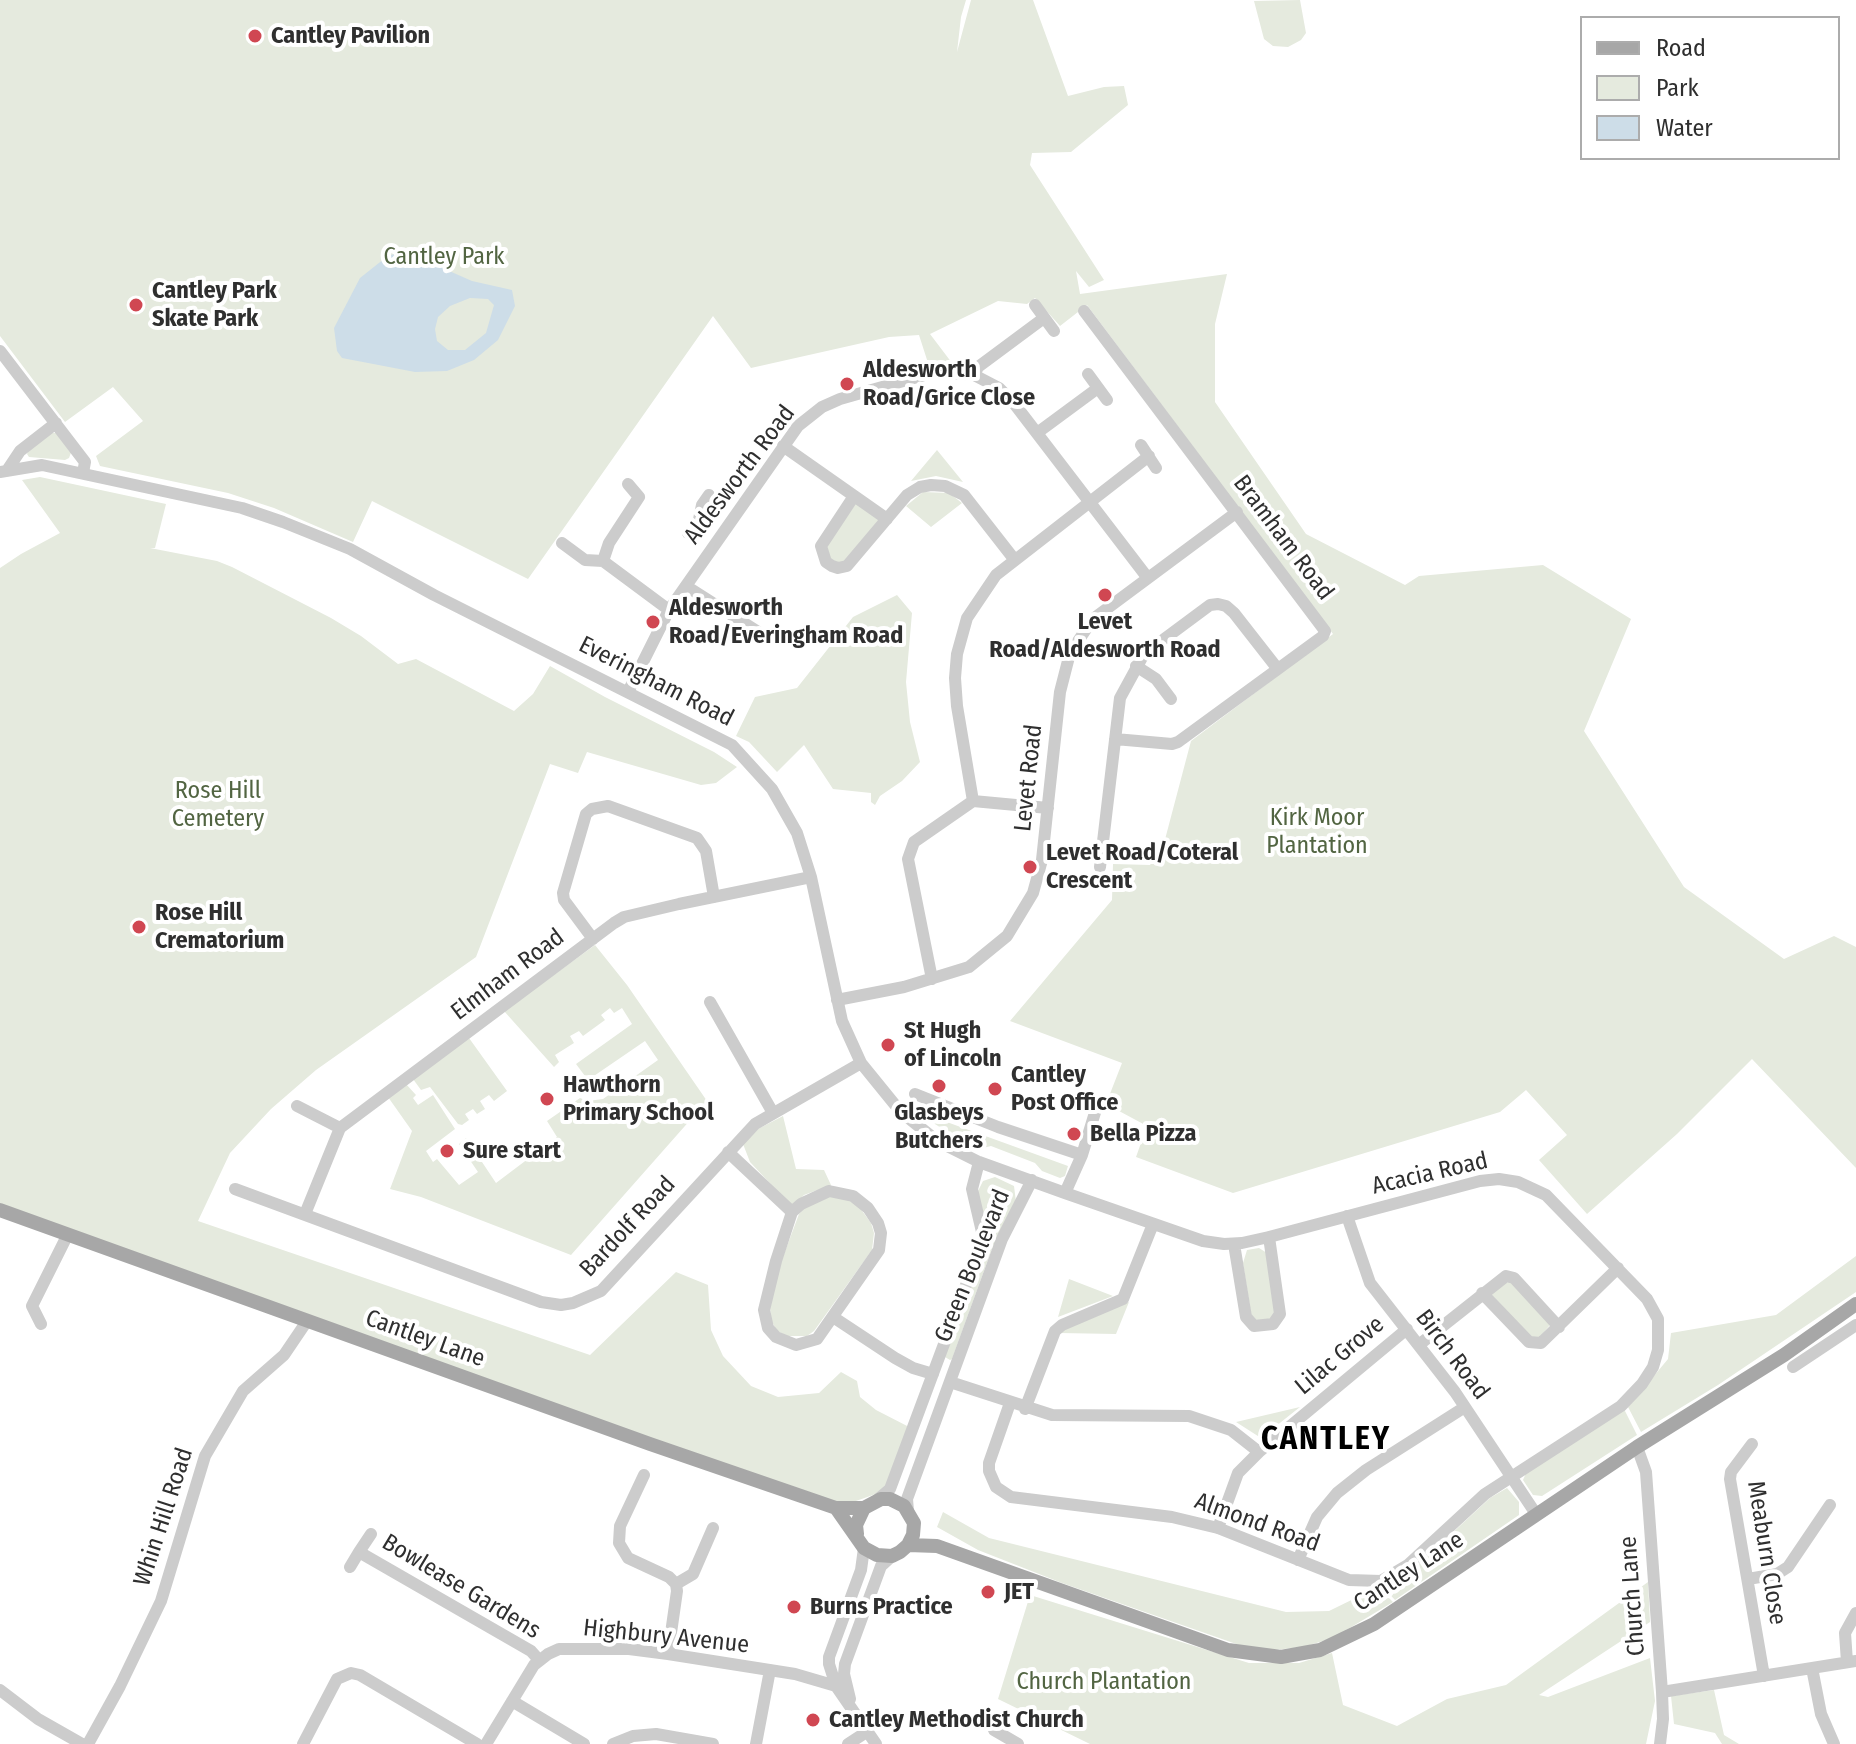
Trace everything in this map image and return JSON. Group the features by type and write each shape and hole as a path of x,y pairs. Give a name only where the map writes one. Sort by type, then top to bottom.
{"main road":[{"name":"Cantley Lane","path":"0,1210 836,1508 870,1504"},
{"name":"Cantley Lane","path":"908,1545 937,1546 1228,1650 1281,1657 1320,1650 1374,1624 1637,1447 1784,1355 1856,1304"},
{"path":"836,1508 861,1541 877,1555 892,1556 908,1545 913,1535 911,1517 897,1501 870,1504 856,1525 861,1541"},
{"name":"Cantley Lane","path":"911,1517 937,1546"}],"street":[{"path":"1035,305 1054,331"},
{"name":"Bramham Road","path":"1084,311 1325,631 1323,636 1172,744 1115,739"},
{"path":"1044,318 978,367 974,375 999,388 1147,577"},
{"path":"0,351 85,462 83,473"},
{"name":"Aldesworth Road","path":"628,692 669,610 783,446 810,415 840,399 928,374 974,375"},
{"path":"1088,374 1107,400"},
{"path":"1037,433 1098,388"},
{"path":"4,471 20,451 56,423"},
{"path":"783,446 887,519"},
{"path":"973,801 957,706 957,654 972,608 996,575 1014,559 1149,456"},
{"name":"Everingham Road","path":"4,471 42,465 83,473 242,508 308,531 350,549 434,595 714,735 742,755 785,808 797,833 811,877 837,1000 849,1040 861,1063 900,1111 937,1141 979,1162 1032,1180"},
{"path":"603,561 609,543 639,497 628,484"},
{"path":"854,496 823,539 822,554 826,562 838,568 847,566 907,495 920,487 945,486 964,495 1014,559"},
{"path":"709,495 693,531 716,543"},
{"name":"Levet Road","path":"837,1000 932,979 969,967 1007,936 1033,893 1038,876 1060,692 1070,653 1093,619 1237,512"},
{"path":"562,543 585,560 603,561 669,610"},
{"path":"686,586 763,635"},
{"path":"1100,867 1122,691 1144,654 1210,605 1218,604 1234,613 1277,668"},
{"path":"1136,666 1156,679 1171,699"},
{"path":"932,979 908,859 918,838 973,801 1048,808"},
{"path":"593,939 564,900 563,893 586,814 592,809 608,806 697,838 706,851 714,897"},
{"name":"Elmham Road","path":"340,1128 624,917 811,877"},
{"path":"710,1002 773,1113"},
{"name":"Bardolf Road","path":"235,1189 541,1302 573,1303 601,1291 748,1130 861,1063"},
{"path":"915,1094 998,1127 1082,1155"},
{"path":"297,1106 340,1128 305,1214"},
{"path":"1065,1193 1082,1155 1097,1106"},
{"path":"728,1152 792,1212"},
{"name":"Green Boulevard","path":"870,1504 890,1489 982,1242 972,1189 979,1162"},
{"name":"Acacia Road","path":"1032,1180 1203,1241 1234,1244 1480,1181 1499,1179 1518,1182 1546,1195 1647,1299 1658,1319 1658,1350 1653,1367 1642,1384 1621,1406 1510,1478"},
{"name":"Green Boulevard","path":"911,1517 907,1499 1002,1239 1032,1180"},
{"path":"829,1191 839,1191 853,1196 868,1208 881,1233 879,1250 833,1317 817,1339 806,1344 788,1343 768,1328 764,1310 792,1212 810,1199 829,1191"},
{"name":"Birch Road","path":"1347,1216 1370,1283 1420,1344 1536,1514"},
{"path":"1025,1409 1055,1331 1062,1325 1123,1299 1153,1224"},
{"path":"41,1324 32,1306 68,1234"},
{"path":"1234,1244 1246,1317 1254,1326 1273,1324 1280,1314 1269,1237"},
{"path":"1482,1293 1529,1342 1541,1343 1618,1268"},
{"path":"1420,1344 1500,1279 1510,1277 1559,1327"},
{"path":"833,1317 913,1368 935,1368"},
{"name":"Whin Hill Road","path":"85,1744 120,1686 161,1601 205,1456 243,1391 284,1355 307,1321"},
{"path":"1793,1367 1856,1325"},
{"name":"Lilac Grove","path":"1218,1528 1233,1481 1259,1452 1407,1329"},
{"name":"Green Boulevard","path":"935,1368 955,1368"},
{"path":"928,1389 947,1388 1064,1416 1189,1416 1231,1430 1259,1452"},
{"name":"Almond Road","path":"1010,1403 989,1463 992,1478 1001,1491 1011,1497 1172,1517 1218,1528 1349,1580 1381,1581 1395,1575 1485,1494 1510,1478"},
{"path":"1298,1560 1317,1517 1337,1493 1366,1470 1465,1407"},
{"name":"Meaburn Close","path":"1752,1444 1731,1472 1730,1479 1764,1676"},
{"name":"Church Lane","path":"1637,1447 1646,1472 1662,1692 1660,1744"},
{"path":"644,1475 620,1526 619,1543 628,1558 669,1577 676,1584 668,1654"},
{"path":"1748,1579 1777,1574 1788,1567 1830,1505"},
{"path":"676,1584 693,1574 713,1528"},
{"name":"Bowlease Gardens","path":"350,1567 371,1534"},
{"path":"861,1541 865,1557 829,1664 836,1686 876,1744"},
{"name":"Bowlease Gardens","path":"359,1552 531,1651 539,1660"},
{"path":"851,1706 844,1674 845,1664 881,1566 892,1556"},
{"path":"848,1605 865,1611"},
{"path":"1662,1692 1852,1661 1845,1633 1856,1613"},
{"name":"Highbury Avenue","path":"539,1660 565,1648 629,1649 795,1674 836,1686"},
{"path":"486,1744 539,1660"},
{"path":"795,1674 813,1672 829,1664"},
{"path":"1812,1668 1821,1714 1834,1744"},
{"path":"756,1744 770,1670"},
{"path":"303,1744 337,1679 351,1673 360,1675 477,1744"},
{"path":"0,1690 38,1719 85,1744"},
{"path":"512,1701 584,1744"},
{"path":"994,1730 1018,1744"},
{"path":"848,1744 868,1731"},
{"path":"613,1744 633,1736 656,1734 713,1744"}],"green space":[{"path":"0,0 966,0 957,52 971,0 1033,0 1068,96 1104,87 1124,86 1128,105 1071,152 1032,153 1030,165 1104,280 1089,287 1076,271 1080,294 1227,274 1215,324 1215,402 1306,534 1405,585 1419,576 1543,565 1631,619 1584,731 1684,887 1784,959 1834,936 1856,947 1856,1168 1752,1059 1677,1134 1587,1214 1539,1160 1567,1135 1526,1090 1500,1112 1233,1193 1136,1157 1147,1126 1106,1104 1122,1063 1010,1021 1112,900 1113,864 1150,865 1163,847 1191,741 1333,634 1087,305 1060,326 1035,298 1027,304 998,301 930,334 952,363 929,366 919,335 889,337 751,368 713,316 528,579 372,501 353,542 274,508 228,493 100,466 96,456 143,421 113,387 65,422 0,336"},
{"path":"1300,0 1306,33 1301,40 1288,47 1273,46 1264,39 1254,1"},
{"path":"51,433 59,433 72,450 69,458 29,457 29,450"},
{"path":"937,450 963,482 936,476 911,481"},
{"name":"Rose Hill Cemetery","path":"40,477 166,504 155,548 150,548 217,561 232,567 331,618 398,664 416,659 514,711 533,694 550,666 737,767 716,783 701,785 587,752 578,773 550,764 476,957 316,1070 271,1109 230,1153 198,1221 590,1355 676,1272 708,1285 711,1330 723,1356 751,1386 778,1397 819,1393 841,1372 857,1381 860,1397 876,1410 913,1429 890,1489 836,1508 0,1210 0,568 60,533 22,480"},
{"path":"923,492 949,493 962,503 931,527 906,506"},
{"path":"854,496 887,519 847,566 832,566 823,539"},
{"path":"897,595 912,613 906,682 910,722 920,762 902,781 880,796 875,805 871,802 871,793 833,789 804,745 777,772 749,742 736,736 755,697 797,688 853,617"},
{"name":"Hawthorn Primary School","path":"595,945 627,985 707,1101 571,1255 421,1197 390,1189 412,1131 388,1097 406,1084 416,1095 413,1098 418,1105 433,1095 455,1129 426,1151 433,1162 437,1159 459,1185 478,1172 459,1144 466,1138 496,1183 557,1137 547,1121 580,1098 588,1101 603,1099 658,1060 645,1041 588,1080 576,1064 632,1024 622,1008 614,1013 610,1008 601,1015 605,1020 583,1036 579,1031 570,1036 574,1043 555,1055 559,1062 554,1067 504,1011"},
{"path":"469,1038 507,1091 494,1101 489,1095 480,1101 485,1109 477,1114 473,1109 465,1114 469,1120 462,1125 458,1124 430,1087 421,1090 413,1079"},
{"path":"929,1110 933,1117 1068,1166 1065,1176 1060,1178 1042,1171 1035,1163 991,1146 979,1149 963,1142 924,1117"},
{"path":"783,1116 796,1169 824,1170 831,1185 804,1195 792,1207 750,1162 743,1144 756,1130"},
{"path":"995,1177 1014,1186 1016,1202 992,1249 950,1360 945,1357 987,1237 978,1191 983,1181"},
{"path":"832,1195 846,1196 871,1223 874,1233 872,1250 814,1331 807,1336 787,1336 777,1331 771,1320 770,1307 781,1262 799,1214 805,1207"},
{"path":"1259,1248 1267,1253 1275,1312 1268,1321 1252,1320 1243,1263 1247,1250"},
{"path":"1856,1256 1856,1292 1718,1385 1641,1432 1628,1407 1668,1359 1671,1333 1776,1315"},
{"path":"1069,1279 1113,1296 1058,1317"},
{"path":"1510,1281 1550,1325 1539,1338 1531,1337 1492,1295 1493,1290"},
{"path":"1129,1302 1116,1334 1059,1333 1063,1328"},
{"path":"1300,1407 1261,1438 1236,1422"},
{"path":"1624,1409 1637,1435 1542,1496 1533,1495 1523,1480 1526,1473"},
{"path":"1507,1488 1519,1502 1519,1515 1395,1600 1382,1586 1410,1572 1490,1498"},
{"path":"943,1512 989,1538 1286,1612 1329,1611 1378,1587 1393,1602 1333,1638 1303,1647 1274,1650 1242,1646 978,1550 937,1527"},
{"name":"Church Plantation","path":"1648,1582 1650,1622 1539,1695 1548,1697 1650,1658 1655,1701 1646,1744 1090,1744 998,1699 1030,1595 1249,1663 1299,1663 1332,1653 1343,1705 1397,1726 1447,1699 1506,1685"},
{"path":"1714,1690 1724,1735 1739,1744 1722,1744 1715,1733 1674,1724 1671,1696"}],"water":[{"path":"421,251 447,270 472,281 512,290 515,306 498,340 474,360 447,371 415,372 342,358 337,351 334,328 360,278 389,255","holes":["470,298 488,299 494,305 486,333 465,350 448,350 437,341 435,329 438,317 450,306"]}],"place":[{"name":"Cantley Pavilion","path":"255,36"},
{"name":"Cantley Park Skate Park","path":"136,305"},
{"name":"Aldesworth Road/Grice Close","path":"847,384"},
{"name":"Levet Road/Aldesworth Road","path":"1105,595"},
{"name":"Aldesworth Road/Everingham Road","path":"653,622"},
{"name":"Levet Road/Coteral Crescent","path":"1030,867"},
{"name":"Rose Hill Crematorium","path":"139,927"},
{"name":"St Hugh of Lincoln","path":"888,1045"},
{"name":"Glasbeys Butchers","path":"939,1086"},
{"name":"Cantley Post Office","path":"995,1089"},
{"name":"Hawthorn Primary School","path":"547,1099"},
{"name":"Bella Pizza","path":"1074,1134"},
{"name":"Sure start","path":"447,1151"},
{"name":"JET","path":"988,1592"},
{"name":"Burns Practice","path":"794,1607"},
{"name":"Cantley Methodist Church","path":"813,1720"}],"district":[{"name":"CANTLEY","path":"1326,1440"}],"park label":[{"name":"Cantley Park","path":"444,257"},
{"name":"Kirk Moor Plantation","path":"1317,832"}]}
